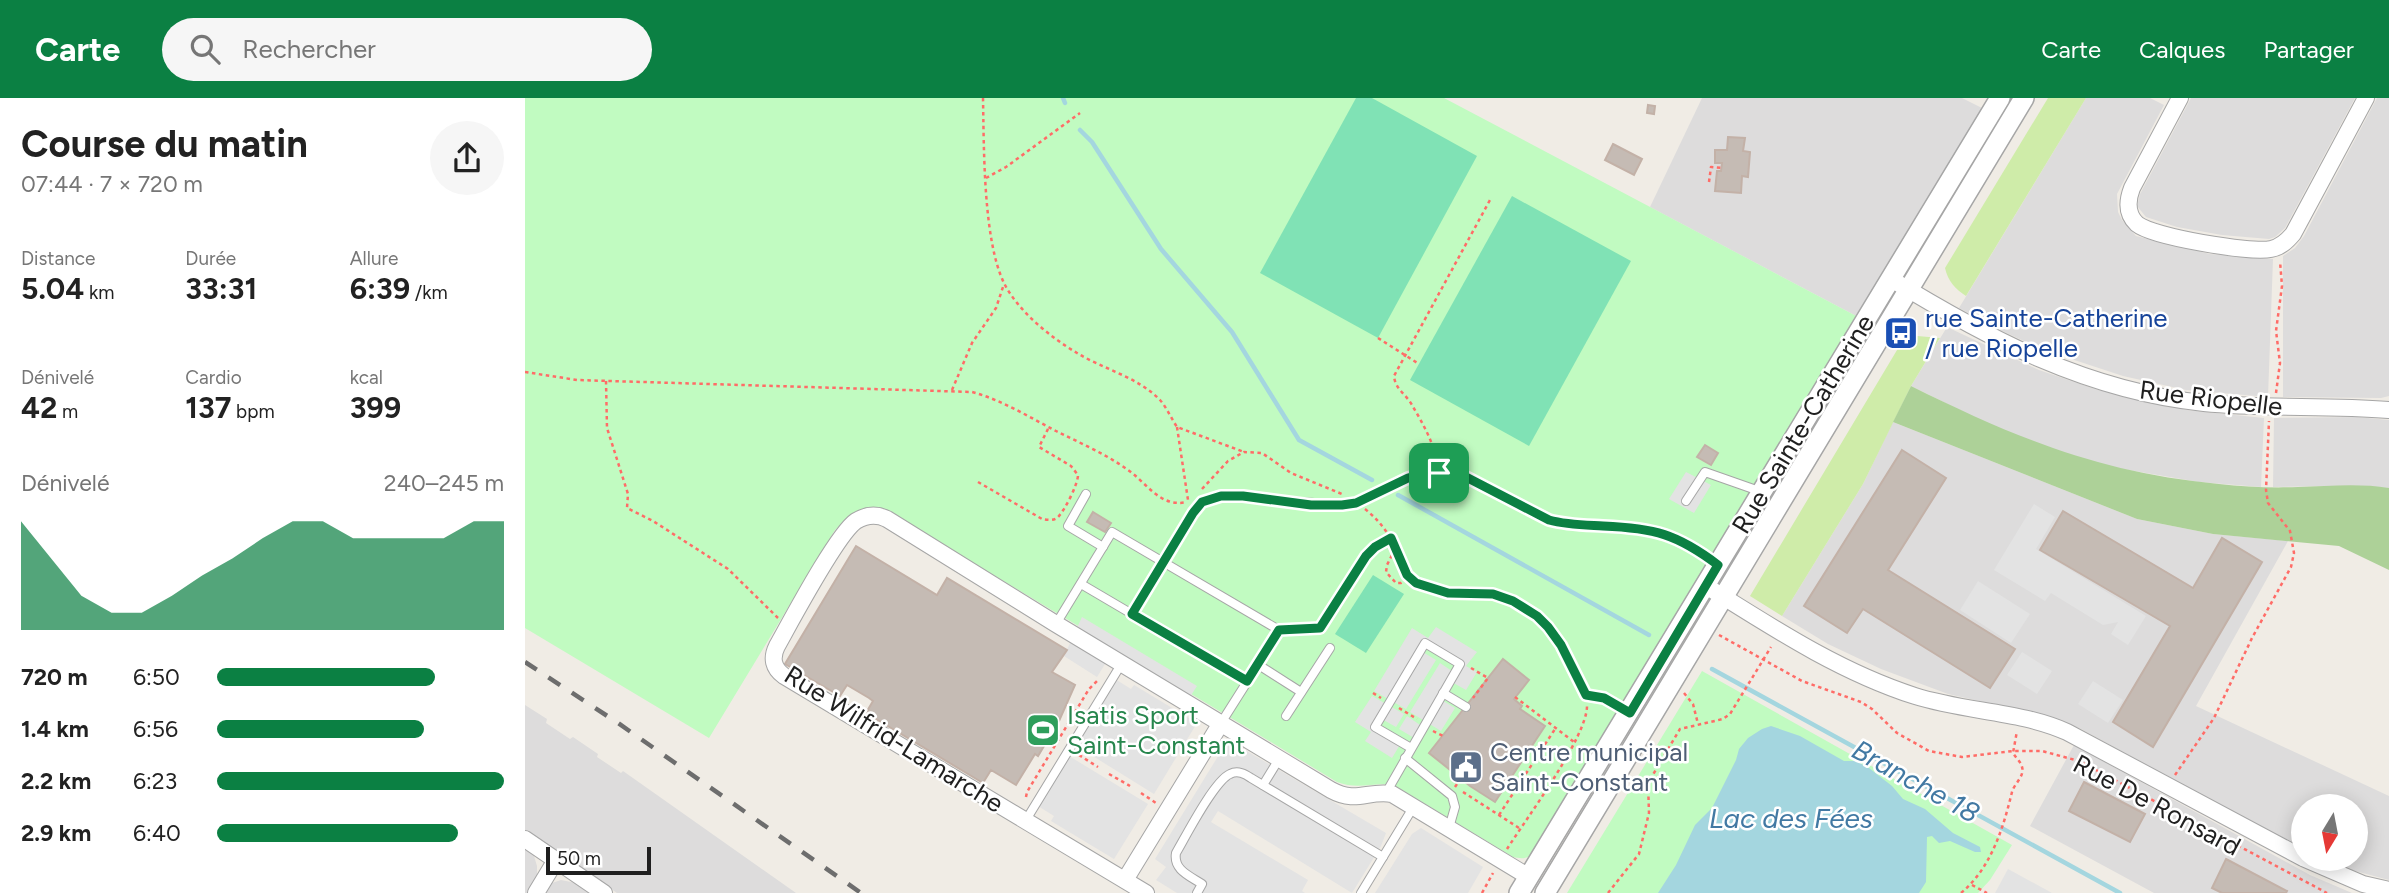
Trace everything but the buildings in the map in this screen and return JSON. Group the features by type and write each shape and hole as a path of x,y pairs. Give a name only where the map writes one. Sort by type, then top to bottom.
{"street":[{"name":"Rue Sainte-Catherine","path":"1524,885 2000,98"},
{"name":"Rue Sainte-Catherine","path":"1545,893 2024,98"},
{"path":"2180,98 2132,188 2128,205 2132,219 2143,228 2158,233 2212,244 2262,250 2283,244 2293,234 2366,98"},
{"name":"Rue Riopelle","path":"1891,279 1960,321 2016,350 2062,369 2142,392 2231,405 2389,410"},
{"name":"Rue Wilfrid-Lamarche","path":"1146,893 780,673 774,665 774,652 845,533 857,521 875,515 887,519 1056,624 1344,796 1351,798 1386,793"},
{"name":"Rue De Ronsard","path":"1706,586 1833,662 1865,677 1942,703 2049,724 2291,852"},
{"path":"1125,880 1221,723"},
{"path":"1386,793 1414,806 1449,828 1524,885"},
{"path":"525,839 604,893"},
{"path":"536,893 556,860"},
{"name":"Rue De Ronsard","path":"2335,872 2363,884 2389,890"}],"lane":[{"path":"1686,501 1705,471 1762,492"},
{"path":"1132,614 1202,502 1221,496 1342,505 1356,503 1408,478 1426,473 1466,477 1549,520 1562,524 1629,527 1668,534 1693,547 1718,565"},
{"path":"1086,494 1068,526 1103,547"},
{"path":"1056,624 1112,532 1279,630 1221,723"},
{"path":"1081,584 1247,681"},
{"path":"1386,793 1460,664 1425,643 1375,727 1411,748"},
{"path":"1286,716 1330,648"},
{"path":"1026,820 1122,663"},
{"path":"1257,664 1301,692"},
{"path":"1443,693 1466,707"},
{"path":"1586,695 1604,698 1630,713"},
{"path":"1405,758 1452,796 1455,807 1449,828"},
{"path":"1263,785 1279,759"},
{"path":"1197,893 1202,884 1179,869 1175,858 1217,786 1226,777 1237,772 1383,857"},
{"path":"1361,893 1414,806"}],"path":[{"path":"525,372 563,379 606,381 972,392 1049,427 1127,469 1153,494 1168,502 1176,504 1190,501 1177,427 1166,408 1148,390 1062,343 1019,304 1005,284 991,236 983,98"},
{"path":"986,178 1006,167 1080,113"},
{"path":"1709,182 1711,167 1722,168"},
{"path":"1439,473 1436,456 1427,434 1411,402 1394,382 1394,376 1490,200"},
{"path":"2275,397 2280,363 2276,331 2281,286 2279,258"},
{"path":"951,391 972,343 996,308 1005,284"},
{"path":"1378,338 1419,364"},
{"path":"606,381 607,428 628,494 627,508 653,521 728,569 781,621"},
{"path":"2158,804 2167,786 2214,718 2252,638 2291,567 2294,553 2290,531 2268,503 2266,490 2270,418"},
{"path":"978,482 1042,519 1058,517 1077,485 1078,475 1071,466 1039,447 1049,427"},
{"path":"1177,427 1244,452 1262,453 1291,473 1344,495"},
{"path":"1200,493 1228,461 1244,452"},
{"path":"1366,510 1391,538 1409,578 1416,583 1448,593 1493,594 1527,608 1554,635 1586,695 1586,718 1575,743 1505,852"},
{"path":"1279,630 1320,628 1366,556 1391,538"},
{"path":"1395,548 1386,572 1396,583 1409,578"},
{"path":"1386,582 1389,577"},
{"name":"Rue De Ronsard","path":"1718,635 1803,681 1861,702 1897,733 1929,751 1962,757 2013,751 2042,751 2079,761 2326,893"},
{"path":"1608,893 1639,855 1649,813 1648,783 1681,729 1723,719 1730,714 1771,647"},
{"path":"1464,694 1472,699 1489,678 1468,666"},
{"path":"1025,803 1027,792 1089,689 1098,681"},
{"path":"1373,693 1383,699"},
{"path":"1683,693 1693,704 1698,724"},
{"path":"1515,697 1575,743"},
{"path":"1396,706 1419,720"},
{"path":"1961,893 1986,866 2010,807 2012,791 2023,771 2013,751 2018,728"},
{"path":"1499,815 1555,729"},
{"path":"1431,730 1443,736"},
{"path":"1049,737 1058,742"},
{"path":"1079,755 1098,766"},
{"path":"1109,774 1130,786"},
{"path":"1455,786 1461,778"},
{"path":"1447,781 1520,828"},
{"path":"1141,793 1162,806"},
{"path":"1482,893 1497,867"},
{"path":"1971,885 1987,893"}],"shaded area":[{"path":"1702,98 1962,98 1984,109 1860,318 1650,207"},
{"path":"2086,98 2150,98 2164,105 2117,194 2118,212 2136,236 2210,254 2273,259 2268,397 2186,390 2123,376 2041,349 1959,308"},
{"path":"2191,98 2355,98 2285,228 2269,239 2222,235 2177,227 2146,217 2137,206 2140,194"},
{"path":"2377,98 2389,98 2389,396 2283,397 2283,256 2295,248 2304,236"},
{"path":"1947,327 2039,370 2098,390 2187,410 2264,418 2261,487 2199,482 2099,465 2024,439 1911,386"},
{"path":"2357,417 2389,420 2389,488 2273,487 2274,418"},
{"path":"1893,422 2137,519 2213,534 2288,541 2196,706 2389,796 2389,880 2359,872 2368,872 2368,794 2291,794 2291,844 2081,729 2050,717 1948,694 1881,669 1828,644 1782,616 1863,484"},
{"path":"1686,472 1711,485 1694,513 1669,499"},
{"path":"2034,504 2055,517 2036,549 2146,616 2128,645 2111,634 2118,622 2103,625 2051,593 2045,601 1994,570"},
{"path":"1978,581 2030,614 2011,643 1960,610"},
{"path":"1082,617 1197,686 1188,700 1110,656 1097,677 1064,656"},
{"path":"1436,627 1477,652 1466,666 1477,672 1466,690 1450,681 1440,699 1455,708 1441,731 1410,712 1440,663 1455,673 1460,664 1426,643 1421,651 1436,660 1406,709 1374,691 1412,628 1428,638"},
{"path":"2022,652 2052,671 2037,694 2007,675"},
{"path":"1115,679 1131,689 1134,685 1197,723 1154,794 1075,745"},
{"path":"2093,681 2123,700 2108,723 2078,704"},
{"path":"1372,696 1404,714 1396,727 1380,718 1375,726 1401,743 1392,758 1365,741 1371,732 1355,722"},
{"path":"525,705 547,719 546,723 570,739 573,737 621,773 623,771 796,893 617,893 525,830"},
{"path":"1407,716 1423,727 1416,739 1399,729"},
{"path":"1228,740 1386,833 1352,893 1218,811 1211,822 1308,880 1302,891 1305,893 1177,893 1156,880 1166,867 1155,859"},
{"path":"2074,745 2291,865 2291,872 2305,872 2352,893 2154,893 2030,826"},
{"path":"1069,756 1148,804 1114,859 1051,821 1054,816 1038,806"},
{"path":"1421,828 1483,867 1468,893 1375,893 1412,834"},
{"path":"525,849 534,856 537,866 537,875 528,893 525,893"},
{"path":"2008,869 2052,893 1995,893"},
{"path":"561,880 576,883 590,893 545,893 552,883"}],"green space":[{"path":"525,98 1444,98 1860,318 1534,853 1527,857 1513,857 1394,785 1352,785 1337,782 881,509 860,510 835,530 709,738 525,628"},
{"path":"1356,98 1372,98 1477,156 1378,338 1260,273"},
{"path":"2048,98 2086,98 1966,296 1953,284 1945,268"},
{"path":"1512,196 1631,261 1529,446 1410,380"},
{"path":"1906,335 1940,338 1911,386 1863,484 1782,616 1750,596"},
{"path":"1911,386 2023,437 2097,462 2135,471 2176,479 2249,487 2355,485 2389,488 2389,570 2339,546 2213,534 2137,519 1893,422"},
{"path":"1373,575 1404,594 1366,653 1335,634"},
{"path":"1702,671 2012,845 1990,880 1978,893 1567,893"}],"water":[{"name":"Lac des Fées","path":"1771,726 1800,736 1844,761 1856,761 1869,768 1892,786 1903,799 1925,809 1953,833 1980,847 1981,852 1950,841 1939,843 1932,836 1927,837 1926,882 1919,893 1658,893 1676,865 1695,825 1712,808 1739,749 1748,738"}],"waterway":[{"path":"1063,98 1065,103"},
{"path":"1080,130 1092,142 1161,249 1232,332 1299,440 1372,480"},
{"path":"1398,495 1649,635"},
{"name":"Branche 18","path":"1712,669 2120,893"}],"railway":[{"path":"525,662 618,723 861,893"}],"place":[{"name":"rue Sainte-Catherine / rue Riopelle","path":"1901,333"},
{"name":"Isatis Sport Saint-Constant","path":"1043,730"},
{"name":"Centre municipal Saint-Constant","path":"1466,767"}],"route":[{"path":"1439,473 1466,477 1549,520 1562,524 1629,527 1668,534 1677,537 1718,565 1630,713 1604,698 1586,695 1561,645 1548,627 1527,608 1493,594 1448,593 1416,583 1407,575 1398,559 1391,538 1366,556 1320,628 1279,630 1247,681 1132,614 1202,502 1221,496 1243,496 1311,505 1342,505 1356,503 1408,478 1439,473"}]}
